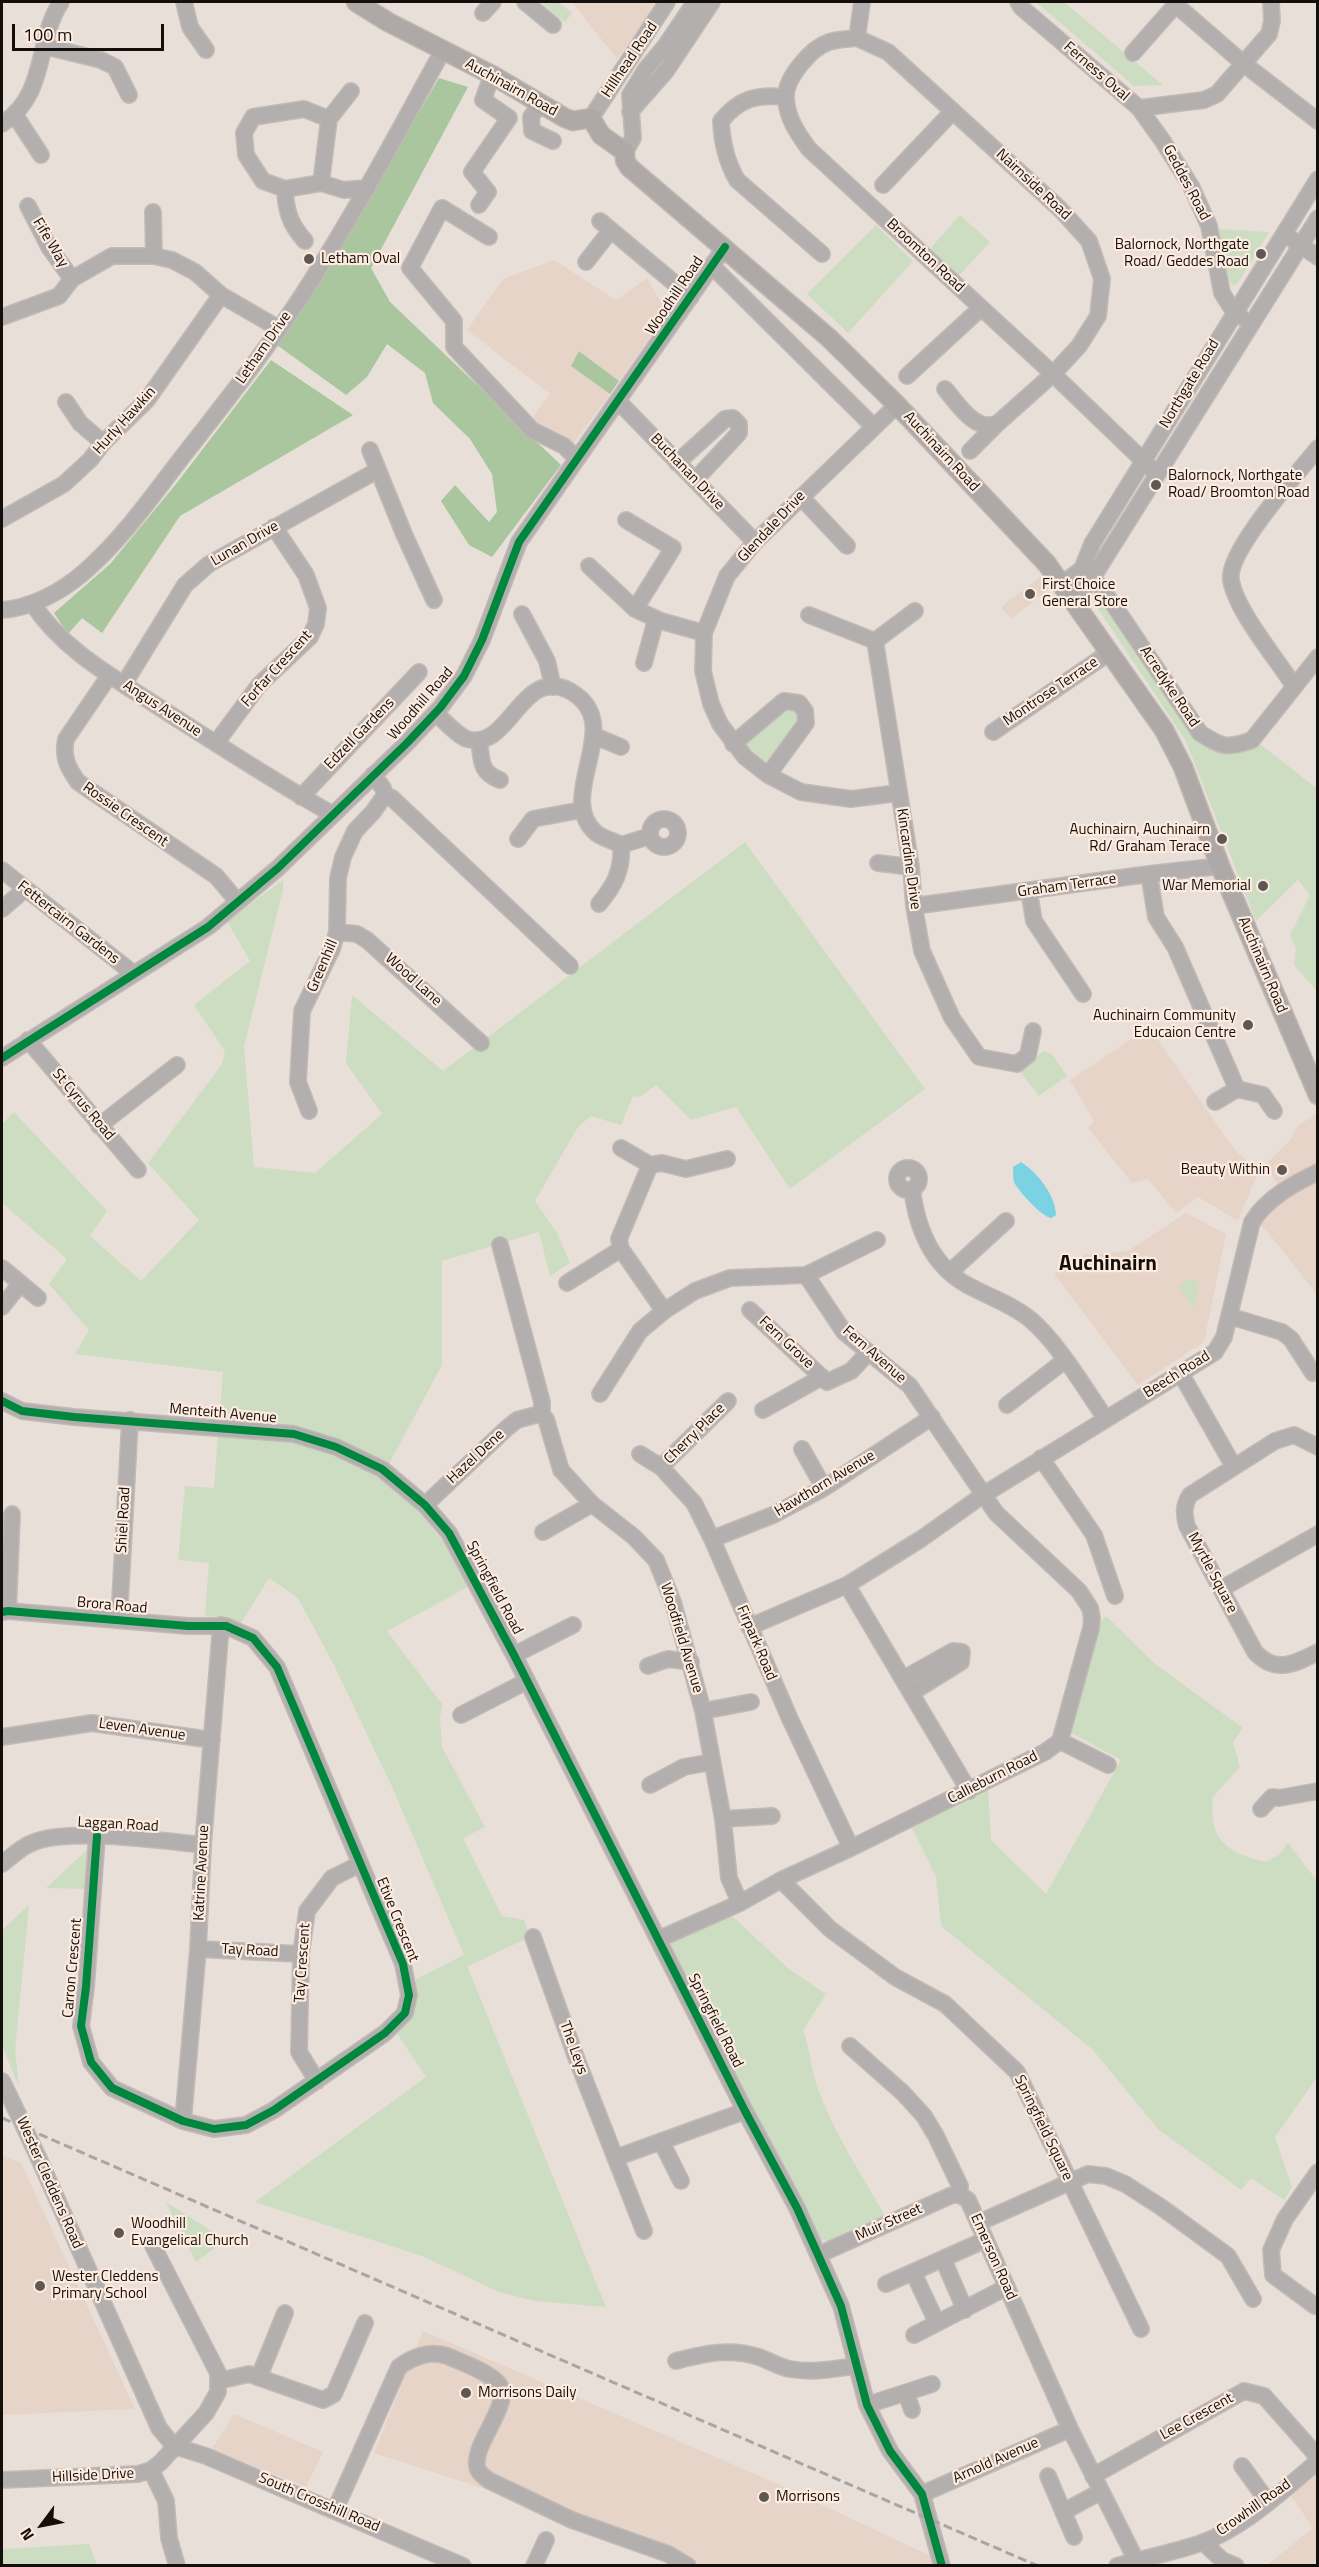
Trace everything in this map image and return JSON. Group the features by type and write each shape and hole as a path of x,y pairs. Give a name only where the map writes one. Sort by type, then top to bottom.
{"main road":[{"name":"Auchinairn Road","path":"356,2 388,22 492,75 573,121 591,118 601,135 625,152 625,160 629,167 829,338 897,405 1047,564 1110,652 1168,739 1183,767 1220,866 1317,1095"}],"street":[{"path":"41,155 8,120 30,94 44,46 61,2"},
{"path":"184,2 190,27 206,50"},
{"path":"525,2 553,25"},
{"name":"Hillhead Road","path":"591,118 667,2"},
{"path":"625,152 633,138 630,95 695,2"},
{"path":"630,112 666,71 712,2"},
{"path":"822,254 737,180 728,165 722,141 721,121 736,106 763,95 785,97 793,74 813,51 830,41 857,38 862,2"},
{"name":"Ferness Oval","path":"1018,2 1022,8 1139,108 1204,100 1217,94 1269,34 1272,21 1271,2"},
{"path":"1133,53 1177,3 1244,64 1317,121"},
{"name":"Nairnside Road","path":"857,38 888,52 1060,209 1089,241 1102,279 1098,316 1079,346 1053,374 970,451"},
{"path":"44,46 100,60 115,67 129,95"},
{"name":"Letham Drive","path":"32,603 54,593 82,574 123,532 231,396 308,286 368,188 443,50"},
{"path":"479,205 488,192 472,172 509,118 483,100 492,75"},
{"path":"321,183 329,119 351,91"},
{"name":"Broomton Road","path":"785,97 793,127 809,149 1053,374 1156,473"},
{"path":"540,104 531,117 532,131 554,141"},
{"name":"Geddes Road","path":"1139,108 1191,186 1209,226 1222,293 1234,312 1251,324"},
{"path":"329,119 304,109 253,117 244,133 246,155 263,181 285,189 321,183 344,190 368,188"},
{"path":"883,185 953,111"},
{"name":"Northgate Road","path":"1072,599 1080,594 1088,573 1092,544 1317,179"},
{"path":"285,189 286,210 292,226 305,241"},
{"name":"Fife Way","path":"28,206 49,247 72,279"},
{"path":"489,237 442,208 410,268 454,321 454,346 532,430 564,446 578,459"},
{"path":"153,212 154,256"},
{"name":"Northgate Road","path":"1062,584 1088,573 1156,473 1317,218"},
{"path":"586,262 605,226 691,297"},
{"path":"1284,233 1317,257"},
{"name":"Woodhill Road","path":"2,1058 208,927 278,868 435,713 464,676 482,640 519,542 619,402 725,247"},
{"path":"2,317 59,296 72,279 112,256 154,256 172,260 195,272 221,295 278,328"},
{"path":"712,266 873,426"},
{"name":"Hurly Hawkin","path":"4,513 64,484 90,460 103,443 147,400 221,295"},
{"path":"907,376 981,308"},
{"path":"945,389 976,423 991,426 998,423"},
{"path":"66,402 80,423 103,443"},
{"name":"Buchanan Drive","path":"619,402 755,542"},
{"name":"Glendale Drive","path":"897,405 755,542 727,576 704,633 703,671 711,704 733,744 768,775 801,792 851,799 898,793"},
{"path":"677,462 724,419 733,418 739,424 739,433 695,480"},
{"path":"1294,686 1238,601 1230,578 1242,544 1317,448"},
{"path":"370,450 434,600"},
{"name":"Lunan Drive","path":"124,684 185,585 209,564 378,470"},
{"path":"801,497 847,546"},
{"path":"626,520 673,548 635,609"},
{"name":"Forfar Crescent","path":"216,743 259,685 310,637 316,624 318,608 306,575 274,527"},
{"path":"589,566 635,609 656,619 704,633"},
{"name":"Acredyke Road","path":"1088,573 1200,733 1219,745 1236,746 1252,740 1317,657"},
{"path":"2,610 32,603"},
{"name":"Angus Avenue","path":"32,603 42,618 68,645 109,676 332,814"},
{"path":"809,615 875,640 915,610"},
{"path":"522,614 547,661 553,687"},
{"path":"644,663 656,619"},
{"name":"Kincardine Drive","path":"875,640 911,867 914,906 927,968 952,1018 979,1057 1017,1064 1028,1055 1033,1031"},
{"name":"Montrose Terrace","path":"993,732 1110,652"},
{"name":"Edzell Gardens","path":"301,796 419,672"},
{"name":"Rossie Crescent","path":"109,676 66,739 64,749 69,770 78,782 216,876 238,902"},
{"path":"435,713 465,739 479,740 496,734 524,699 537,691 553,687 570,691 589,709 595,736 584,780 581,810 596,833 621,845 650,836"},
{"path":"733,744 784,701 799,703 806,711 806,723 768,775"},
{"path":"595,736 621,747"},
{"path":"479,740 483,768 488,776 500,780"},
{"path":"373,775 383,788 384,795 392,798 570,966"},
{"name":"Greenhill","path":"309,1112 298,1082 302,1011 332,949 337,932 338,879 343,857 355,831 373,812 384,795"},
{"path":"518,839 533,819 581,810"},
{"path":"599,904 614,885 622,860 621,845"},
{"path":"878,863 911,867"},
{"name":"Graham Terrace","path":"914,906 1220,866"},
{"name":"Fettercairn Gardens","path":"2,870 24,890 134,974"},
{"path":"1149,874 1156,917 1175,947 1237,1089"},
{"path":"2,909 24,890"},
{"path":"1029,891 1034,921 1083,994"},
{"name":"Wood Lane","path":"337,932 357,934 367,940 481,1042"},
{"name":"St Cyrus Road","path":"28,1040 138,1170"},
{"path":"99,1126 177,1065"},
{"path":"1215,1102 1237,1089 1263,1095 1274,1111"},
{"path":"621,1148 650,1165 662,1163 686,1169 727,1159"},
{"path":"650,1165 619,1239 621,1249 663,1311"},
{"name":"Beech Road","path":"749,1627 847,1586 1041,1458 1215,1352 1224,1337 1248,1233 1258,1213 1275,1197 1317,1172"},
{"path":"912,1189 918,1224 927,1243 950,1272 969,1286 1016,1308 1032,1321 1053,1344 1106,1419"},
{"path":"950,1272 1006,1221"},
{"path":"600,1394 640,1331 663,1311 695,1291 730,1278 806,1275 877,1240"},
{"name":"Woodfield Avenue","path":"500,1245 542,1402 537,1416 546,1419 561,1470 592,1504 634,1537 656,1560 673,1602 691,1662 702,1711 723,1819 729,1878 740,1903"},
{"path":"567,1283 587,1268 621,1249"},
{"path":"2,1268 38,1298"},
{"name":"Fern Avenue","path":"806,1275 844,1332 910,1386 983,1495"},
{"path":"2,1307 20,1284"},
{"name":"Fern Grove","path":"750,1310 827,1382 851,1371 869,1352"},
{"path":"1228,1316 1282,1332 1291,1339 1313,1373"},
{"path":"1006,1405 1064,1361"},
{"path":"1181,1374 1234,1467"},
{"name":"Fern Grove","path":"763,1410 822,1377"},
{"name":"Menteith Avenue","path":"2,1401 22,1411 294,1434 336,1447 382,1469 425,1505"},
{"name":"Cherry Place","path":"661,1467 728,1401"},
{"name":"Hazel Dene","path":"425,1505 517,1420 537,1416"},
{"name":"Hawthorn Avenue","path":"712,1539 773,1515 824,1488 932,1418"},
{"name":"Shiel Road","path":"118,1620 130,1420"},
{"name":"Myrtle Square","path":"1317,1447 1294,1435 1275,1441 1190,1496 1185,1502 1184,1514 1187,1526 1255,1652 1263,1661 1285,1666 1297,1663 1317,1652"},
{"path":"802,1449 824,1488"},
{"name":"Firpark Road","path":"640,1454 661,1467 694,1503 851,1848"},
{"path":"1041,1458 1094,1535 1102,1580 1115,1596"},
{"path":"983,1495 996,1513 1078,1591 1090,1608 1092,1618 1090,1628 1060,1741 1108,1765"},
{"path":"543,1532 592,1504"},
{"name":"Springfield Road","path":"425,1505 448,1533 464,1559 745,2111 797,2208 841,2306 867,2405 890,2451 922,2494 942,2565"},
{"path":"5,1611 12,1514"},
{"path":"1221,1589 1317,1534"},
{"path":"847,1586 969,1791"},
{"name":"Brora Road","path":"5,1611 188,1626 221,1625"},
{"name":"Katrine Avenue","path":"183,2121 198,1949 221,1625"},
{"name":"Etive Crescent","path":"183,2121 214,2129 246,2125 274,2110 386,2033 405,2013 409,1995 403,1964 277,1667 254,1638 221,1625"},
{"path":"514,1655 573,1625"},
{"path":"648,1666 668,1659 691,1662"},
{"path":"460,1715 527,1681"},
{"path":"702,1711 751,1702"},
{"name":"Leven Avenue","path":"5,1732 92,1722 212,1740"},
{"name":"Callieburn Road","path":"659,1940 969,1791 1045,1752 1060,1741"},
{"path":"650,1785 684,1767 712,1762"},
{"path":"1261,1809 1272,1797 1279,1798 1317,1791"},
{"path":"723,1819 772,1816"},
{"name":"Laggan Road","path":"2,1864 33,1842 66,1836 97,1836 204,1845"},
{"name":"Carron Crescent","path":"97,1836 81,2026 91,2062 112,2088 183,2121"},
{"name":"Tay Crescent","path":"317,2081 299,2052 301,1954 307,1911 333,1878 360,1864"},
{"name":"Springfield Square","path":"781,1880 830,1929 895,1977 945,2004 1017,2072 1141,2329"},
{"name":"The Leys","path":"534,1937 577,2060 644,2231"},
{"name":"Tay Road","path":"198,1949 301,1954"},
{"name":"Emerson Road","path":"850,2046 903,2093 924,2116 936,2136 960,2186 960,2195 968,2200 1070,2429 1136,2560"},
{"name":"Wester Cleddens Road","path":"2,2081 159,2428 174,2446"},
{"path":"615,2158 745,2111"},
{"path":"662,2141 681,2181"},
{"path":"1315,2306 1273,2275 1271,2250 1285,2219 1317,2172"},
{"path":"978,2223 1088,2174 1106,2176 1125,2184 1152,2201 1228,2256 1253,2299"},
{"name":"Muir Street","path":"818,2255 952,2195 960,2195"},
{"path":"886,2284 985,2240"},
{"path":"153,2246 218,2373 218,2381 249,2374 323,2400 334,2394 365,2323"},
{"path":"943,2259 965,2310"},
{"path":"913,2272 937,2323"},
{"path":"914,2336 1007,2288"},
{"path":"259,2377 285,2313"},
{"path":"676,2361 708,2352 732,2352 805,2371 855,2366"},
{"path":"335,2510 399,2367 410,2359 423,2355 442,2355 474,2368 496,2381 501,2387 503,2394 499,2408 477,2459 478,2471 488,2480 572,2520 668,2554 688,2565"},
{"name":"Hillside Drive","path":"2,2481 138,2474 151,2470 206,2413 218,2392 218,2381"},
{"path":"867,2405 932,2384"},
{"name":"Lee Crescent","path":"1093,2476 1244,2391 1264,2396 1317,2459"},
{"path":"906,2393 912,2410"},
{"name":"Arnold Avenue","path":"922,2494 1070,2429"},
{"name":"South Crosshill Road","path":"174,2446 206,2456 463,2565"},
{"name":"Crowhill Road","path":"1117,2565 1203,2542 1235,2525 1268,2502 1317,2459"},
{"path":"1242,2466 1268,2502"},
{"path":"151,2470 166,2500 169,2538 177,2565"},
{"path":"1048,2476 1074,2537"},
{"path":"1063,2512 1100,2492"},
{"path":"534,2565 546,2540"},
{"path":"1203,2542 1222,2560 1236,2565"}],"shaded area":[{"path":"572,2 654,2 646,19 617,59"},
{"path":"554,260 616,300 647,278 667,313 619,381 580,351 572,366 610,394 572,445 531,419 550,394 467,330 503,279"},
{"path":"1042,576 1050,588 1011,619 1001,607"},
{"path":"1149,1027 1234,1149 1258,1172 1238,1221 1198,1197 1176,1213 1148,1179 1132,1183 1088,1128 1094,1121 1070,1080"},
{"path":"1317,1114 1317,1294 1266,1230 1254,1222 1284,1197 1266,1164 1291,1139 1297,1127"},
{"path":"1186,1213 1226,1234 1204,1342 1138,1385 1054,1274 1085,1255 1128,1251"},
{"name":"Wester Cleddens Primary School","path":"2,2155 21,2163 136,2411 134,2409 2,2415"},
{"path":"423,2331 769,2480 931,2556 934,2565 700,2565 686,2554 374,2453"},
{"path":"234,2414 323,2452 306,2487 212,2449"},
{"path":"1317,2469 1317,2565 1267,2565 1313,2528 1289,2493"}],"green space":[{"path":"558,2 572,13 565,22 543,4"},
{"path":"1036,2 1064,2 1163,85 1134,86"},
{"path":"439,78 468,87 371,268 390,302 561,465 492,557 469,545 441,501 455,485 489,522 497,512 492,474 470,439 433,403 425,373 387,344 367,377 346,395 277,345 337,252"},
{"path":"960,215 990,242 958,277 929,250"},
{"path":"876,225 913,261 848,333 807,294"},
{"path":"1218,229 1269,232 1238,283 1233,286 1228,280"},
{"path":"579,351 619,381 610,394 571,366"},
{"path":"271,360 353,415 180,516 102,633 82,618 68,634 54,613 110,564 176,484"},
{"path":"1098,599 1194,737 1212,748 1226,752 1240,751 1260,744 1315,787 1317,784 1317,991 1294,965 1296,948 1290,935 1310,895 1298,880 1256,921 1186,741 1093,601"},
{"path":"783,708 797,709 800,718 769,761 765,761 746,743"},
{"path":"745,842 925,1089 790,1189 736,1107 691,1120 656,1085 640,1097 633,1096 621,1125 591,1116 578,1127 535,1201 557,1233 570,1263 550,1276 539,1232 442,1261 442,1365 382,1477 422,1515 449,1549 468,1587 387,1631 442,1704 440,1718 442,1747 485,1827 463,1838 502,1916 524,1920 530,1937 468,1966 466,1963 606,2307 535,2301 499,2292 422,2256 255,2202 426,2077 396,2032 413,2013 416,1979 464,1955 393,1789 334,1665 298,1598 269,1578 241,1623 222,1617 205,1616 209,1563 178,1560 185,1486 214,1488 223,1372 75,1354 89,1330 49,1284 67,1259 2,1203 2,1124 14,1112 107,1211 90,1236 141,1281 199,1220 148,1163 222,1064 225,1051 194,1005 250,961 227,921 283,880 283,889 244,1047 254,1167 315,1173 382,1114 346,1063 352,995 443,1071"},
{"path":"1044,1051 1052,1054 1067,1076 1039,1096 1018,1069"},
{"path":"1188,1279 1199,1282 1194,1309 1179,1286"},
{"path":"1106,1616 1154,1663 1243,1728 1233,1742 1240,1767 1213,1797 1214,1824 1222,1842 1240,1854 1265,1862 1279,1855 1288,1843 1317,1881 1317,2077 1275,2137 1292,2187 1284,2200 1251,2178 1241,2190 1158,2129 1093,2050 941,1926 936,1877 912,1828 988,1790 991,1840 1046,1894 1121,1760 1070,1732 1096,1626"},
{"path":"88,1849 88,1889 46,1888"},
{"path":"29,1905 15,2050 19,2087 2,2045 2,1930"},
{"path":"729,1913 789,1969 826,1994 803,2030 816,2082 840,2138 885,2216 828,2241 820,2240 670,1947 673,1939"},
{"path":"166,2202 226,2240 196,2262"},
{"path":"89,2544 97,2565 2,2565 2,2549"}],"water":[{"path":"1021,1162 1034,1172 1049,1192 1056,1215 1051,1218 1031,1203 1014,1182 1013,1167"}],"railway":[{"path":"2,2118 1038,2566"}],"cycle path":[{"path":"2,1058 208,927 278,868 440,708 464,676 482,640 519,542 725,247"},
{"path":"2,1401 22,1411 74,1417 294,1434 336,1447 382,1469 425,1505 449,1533 514,1655 745,2111 797,2208 841,2306 867,2405 890,2451 922,2494 942,2566"},
{"path":"2,1612 188,1626 226,1626 253,1638 277,1667 403,1964 409,1995 405,2013 385,2033 274,2110 246,2125 214,2129 183,2121 112,2088 91,2062 81,2026 97,1836"}],"place":[{"name":"Balornock, Northgate Road/ Geddes Road","path":"1261,254"},
{"name":"Letham Oval","path":"309,259"},
{"name":"Balornock, Northgate Road/ Broomton Road","path":"1156,485"},
{"name":"First Choice General Store","path":"1030,594"},
{"name":"Auchinairn, Auchinairn Rd/ Graham Terace","path":"1222,839"},
{"name":"War Memorial","path":"1263,886"},
{"name":"Auchinairn Community Educaion Centre","path":"1248,1025"},
{"name":"Beauty Within","path":"1282,1170"},
{"name":"Woodhill Evangelical Church","path":"119,2233"},
{"name":"Wester Cleddens Primary School","path":"40,2286"},
{"name":"Morrisons Daily","path":"466,2393"},
{"name":"Morrisons","path":"764,2497"}],"district":[{"name":"Auchinairn","path":"1108,1265"}]}
